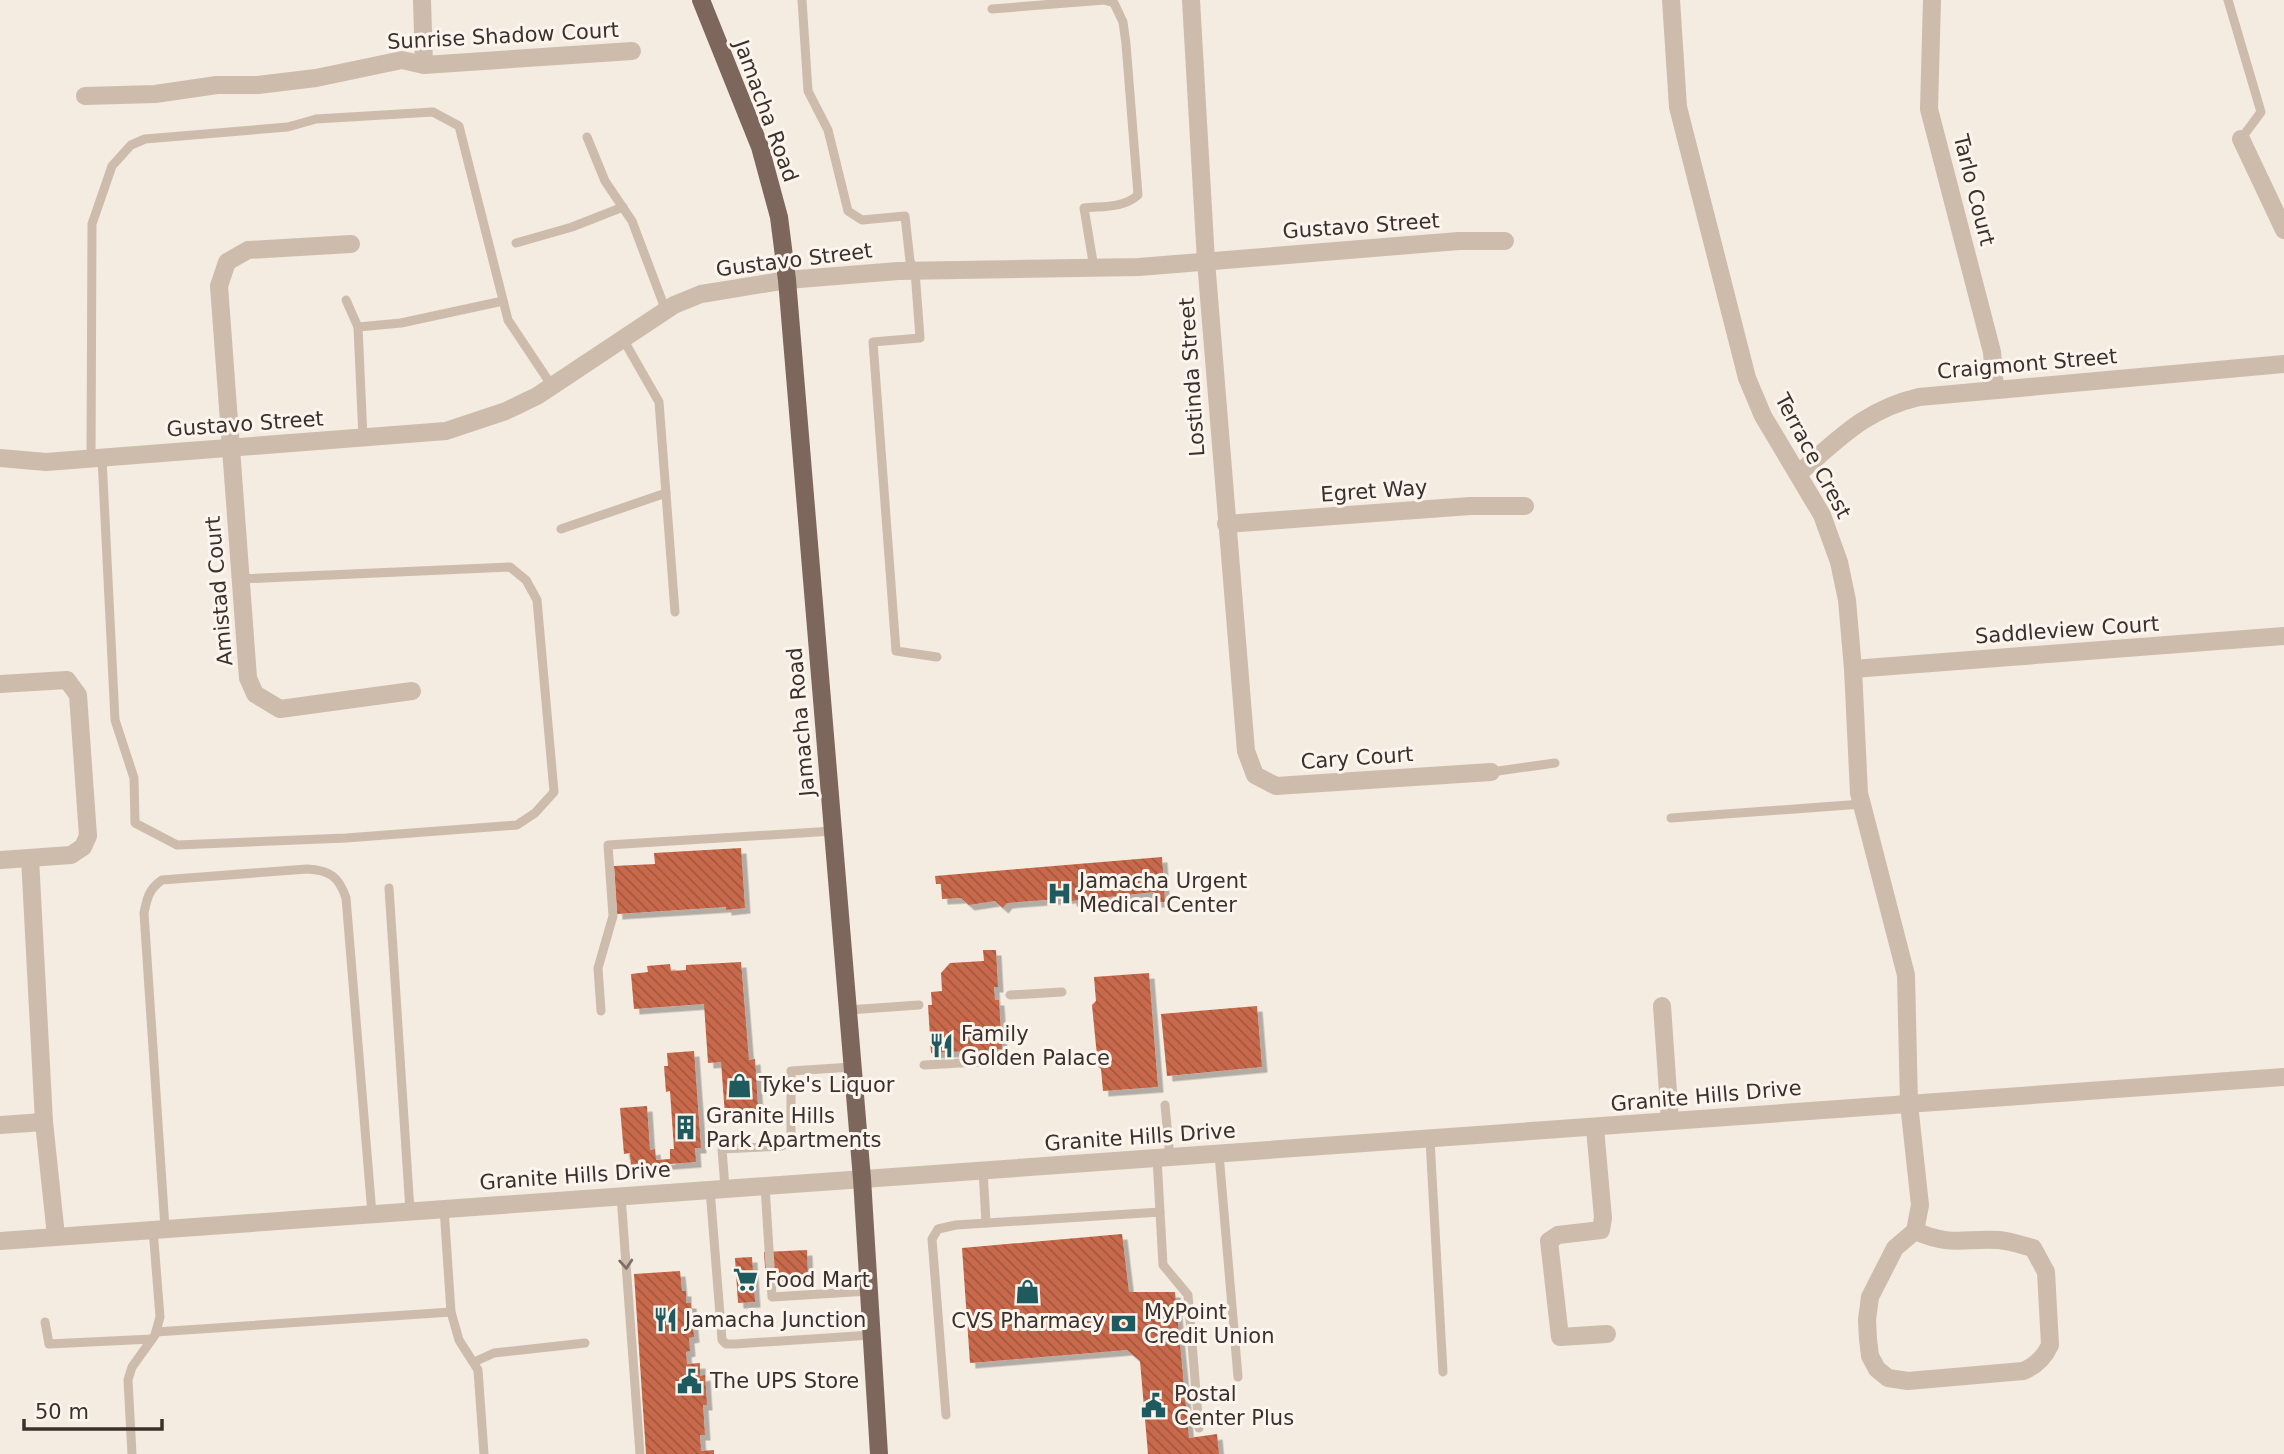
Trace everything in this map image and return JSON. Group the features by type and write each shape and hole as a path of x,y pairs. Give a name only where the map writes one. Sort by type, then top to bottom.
{"main road":[{"name":"Jamacha Road","path":"701,0 760,147 779,217 787,280 862,1179 879,1454"}],"street":[{"path":"422,0 424,65"},
{"name":"Lostinda Street","path":"1191,0 1206,261 1245,751"},
{"name":"Terrace Crest","path":"1671,0 1678,107 1747,378 1763,416 1822,515 1839,562 1847,600 1862,804 1906,975 1909,1104 1920,1205 1915,1231"},
{"name":"Tarlo Court","path":"1931,0 1929,109 1992,352 1995,390"},
{"name":"Sunrise Shadow Court","path":"85,96 155,94 217,85 258,85 316,78 402,60 424,65 632,51"},
{"path":"2242,139 2284,230"},
{"path":"2266,193 2284,194"},
{"name":"Gustavo Street","path":"0,458 46,462 446,431 506,411 552,386 666,311 701,294 787,280 915,271 1139,267 1460,241 1504,241"},
{"name":"Amistad Court","path":"351,244 248,250 227,262 219,286 248,678 255,694 280,709 412,691"},
{"name":"Craigmont Street","path":"1798,474 1862,419 1889,405 1919,397 2284,363"},
{"name":"Egret Way","path":"1226,524 1470,506 1525,506"},
{"name":"Saddleview Court","path":"1853,669 2284,636"},
{"path":"0,684 67,680 78,695 88,836 83,847 71,855 0,860"},
{"name":"Cary Court","path":"1245,751 1255,775 1276,786 1491,772"},
{"path":"30,858 44,1122 56,1236"},
{"path":"1662,1006 1670,1121"},
{"name":"Granite Hills Drive","path":"0,1241 2284,1077"},
{"path":"0,1125 44,1122"},
{"path":"1595,1128 1603,1218 1601,1230 1558,1235 1549,1241 1560,1337 1607,1334"},
{"path":"1915,1231 1935,1240 2001,1240 2033,1248 2046,1272 2050,1345 2045,1356 2033,1368 1908,1381 1888,1378 1877,1369 1870,1356 1868,1339 1870,1297 1895,1248 1915,1231"}],"lane":[{"path":"802,0 808,91 828,130 848,211 862,220 905,216 910,261 915,271 920,338 873,342 896,651 937,657"},
{"path":"992,9 1104,0 1114,4 1120,13 1129,67 1138,195 1123,204 1084,208 1094,268"},
{"path":"2228,0 2261,113 2242,139"},
{"path":"240,579 510,567 526,580 537,600 554,792 535,813 517,825 346,838 177,845 135,823 134,778 115,720 96,458 92,224 112,166 131,145 145,139 288,127 316,119 433,112 459,126 508,320 552,386"},
{"path":"587,137 605,181 632,221 666,311"},
{"path":"516,243 572,227 623,207"},
{"path":"346,300 358,327 363,438"},
{"path":"358,327 401,323 503,301"},
{"path":"623,339 659,402 675,612"},
{"path":"561,529 666,493"},
{"path":"1491,772 1555,763"},
{"path":"1671,818 1862,804"},
{"path":"601,1011 598,968 613,916 608,845 833,831"},
{"path":"132,1454 128,1380 132,1367 154,1335 160,1317 159,1229 144,913 150,890 162,880 319,869 337,878 346,898 372,1214"},
{"path":"389,888 410,1211"},
{"path":"1010,995 1062,992"},
{"path":"848,1010 919,1005"},
{"path":"924,1065 1016,1060"},
{"path":"852,1067 791,1071 791,1139 782,1146 722,1149 718,1189 722,1340 726,1344 735,1344 872,1335"},
{"path":"1165,1105 1160,1212 1163,1265 1188,1296 1199,1427"},
{"path":"1430,1140 1443,1371"},
{"path":"1220,1154 1238,1377"},
{"path":"983,1170 986,1223"},
{"path":"765,1186 772,1297 869,1291"},
{"path":"621,1196 640,1454"},
{"path":"444,1208 450,1312 458,1340 478,1370 484,1454"},
{"path":"946,1415 932,1239 942,1227 1160,1212"},
{"path":"45,1322 48,1344 450,1312"},
{"path":"474,1362 494,1353 585,1343"}],"building":[{"path":"741,848 745,908 617,914 614,866 655,864 654,853"},
{"path":"1162,857 1165,902 1156,902 1155,892 1071,901 1071,898 1007,903 1003,908 995,901 969,905 961,898 942,899 941,884 936,884 935,876"},
{"path":"983,950 996,950 998,987 994,987 995,1000 999,1000 1002,1049 931,1053 928,1005 932,1005 931,992 942,991 941,973 950,963 984,961"},
{"path":"741,962 749,1060 755,1059 758,1107 753,1113 725,1115 721,1062 708,1063 704,1004 634,1009 631,974 648,972 647,966 670,964 671,971 686,970 686,965"},
{"path":"1149,973 1158,1087 1103,1091 1092,1005 1096,1001 1094,977"},
{"path":"1257,1006 1262,1067 1167,1076 1161,1014"},
{"name":"Granite Hills Park Apartments","path":"694,1051 701,1148 695,1148 696,1162 631,1167 630,1153 624,1154 620,1108 647,1106 650,1150 655,1149 656,1160 670,1159 670,1149 674,1149 670,1091 666,1092 664,1066 668,1066 667,1053"},
{"path":"1122,1234 1129,1292 1175,1292 1189,1438 1217,1434 1219,1454 1148,1454 1140,1361 1127,1350 970,1363 962,1248"},
{"path":"807,1250 808,1279 766,1282 764,1252"},
{"name":"Food Mart","path":"752,1257 755,1302 738,1303 735,1258"},
{"path":"680,1271 682,1291 686,1291 686,1303 691,1303 694,1337 689,1338 687,1364 700,1363 700,1376 705,1375 707,1405 703,1405 705,1435 700,1435 701,1451 714,1450 714,1454 646,1454 634,1274"}],"place":[{"name":"Jamacha Urgent Medical Center","path":"1059,893"},
{"name":"Family Golden Palace","path":"941,1046"},
{"name":"Tyke's Liquor","path":"739,1085"},
{"name":"Granite Hills Park Apartments","path":"686,1128"},
{"name":"Food Mart","path":"745,1280"},
{"name":"CVS Pharmacy","path":"1028,1292"},
{"name":"Jamacha Junction","path":"665,1320"},
{"name":"MyPoint Credit Union","path":"1124,1324"},
{"name":"The UPS Store","path":"690,1381"},
{"name":"Postal Center Plus","path":"1154,1406"}]}
